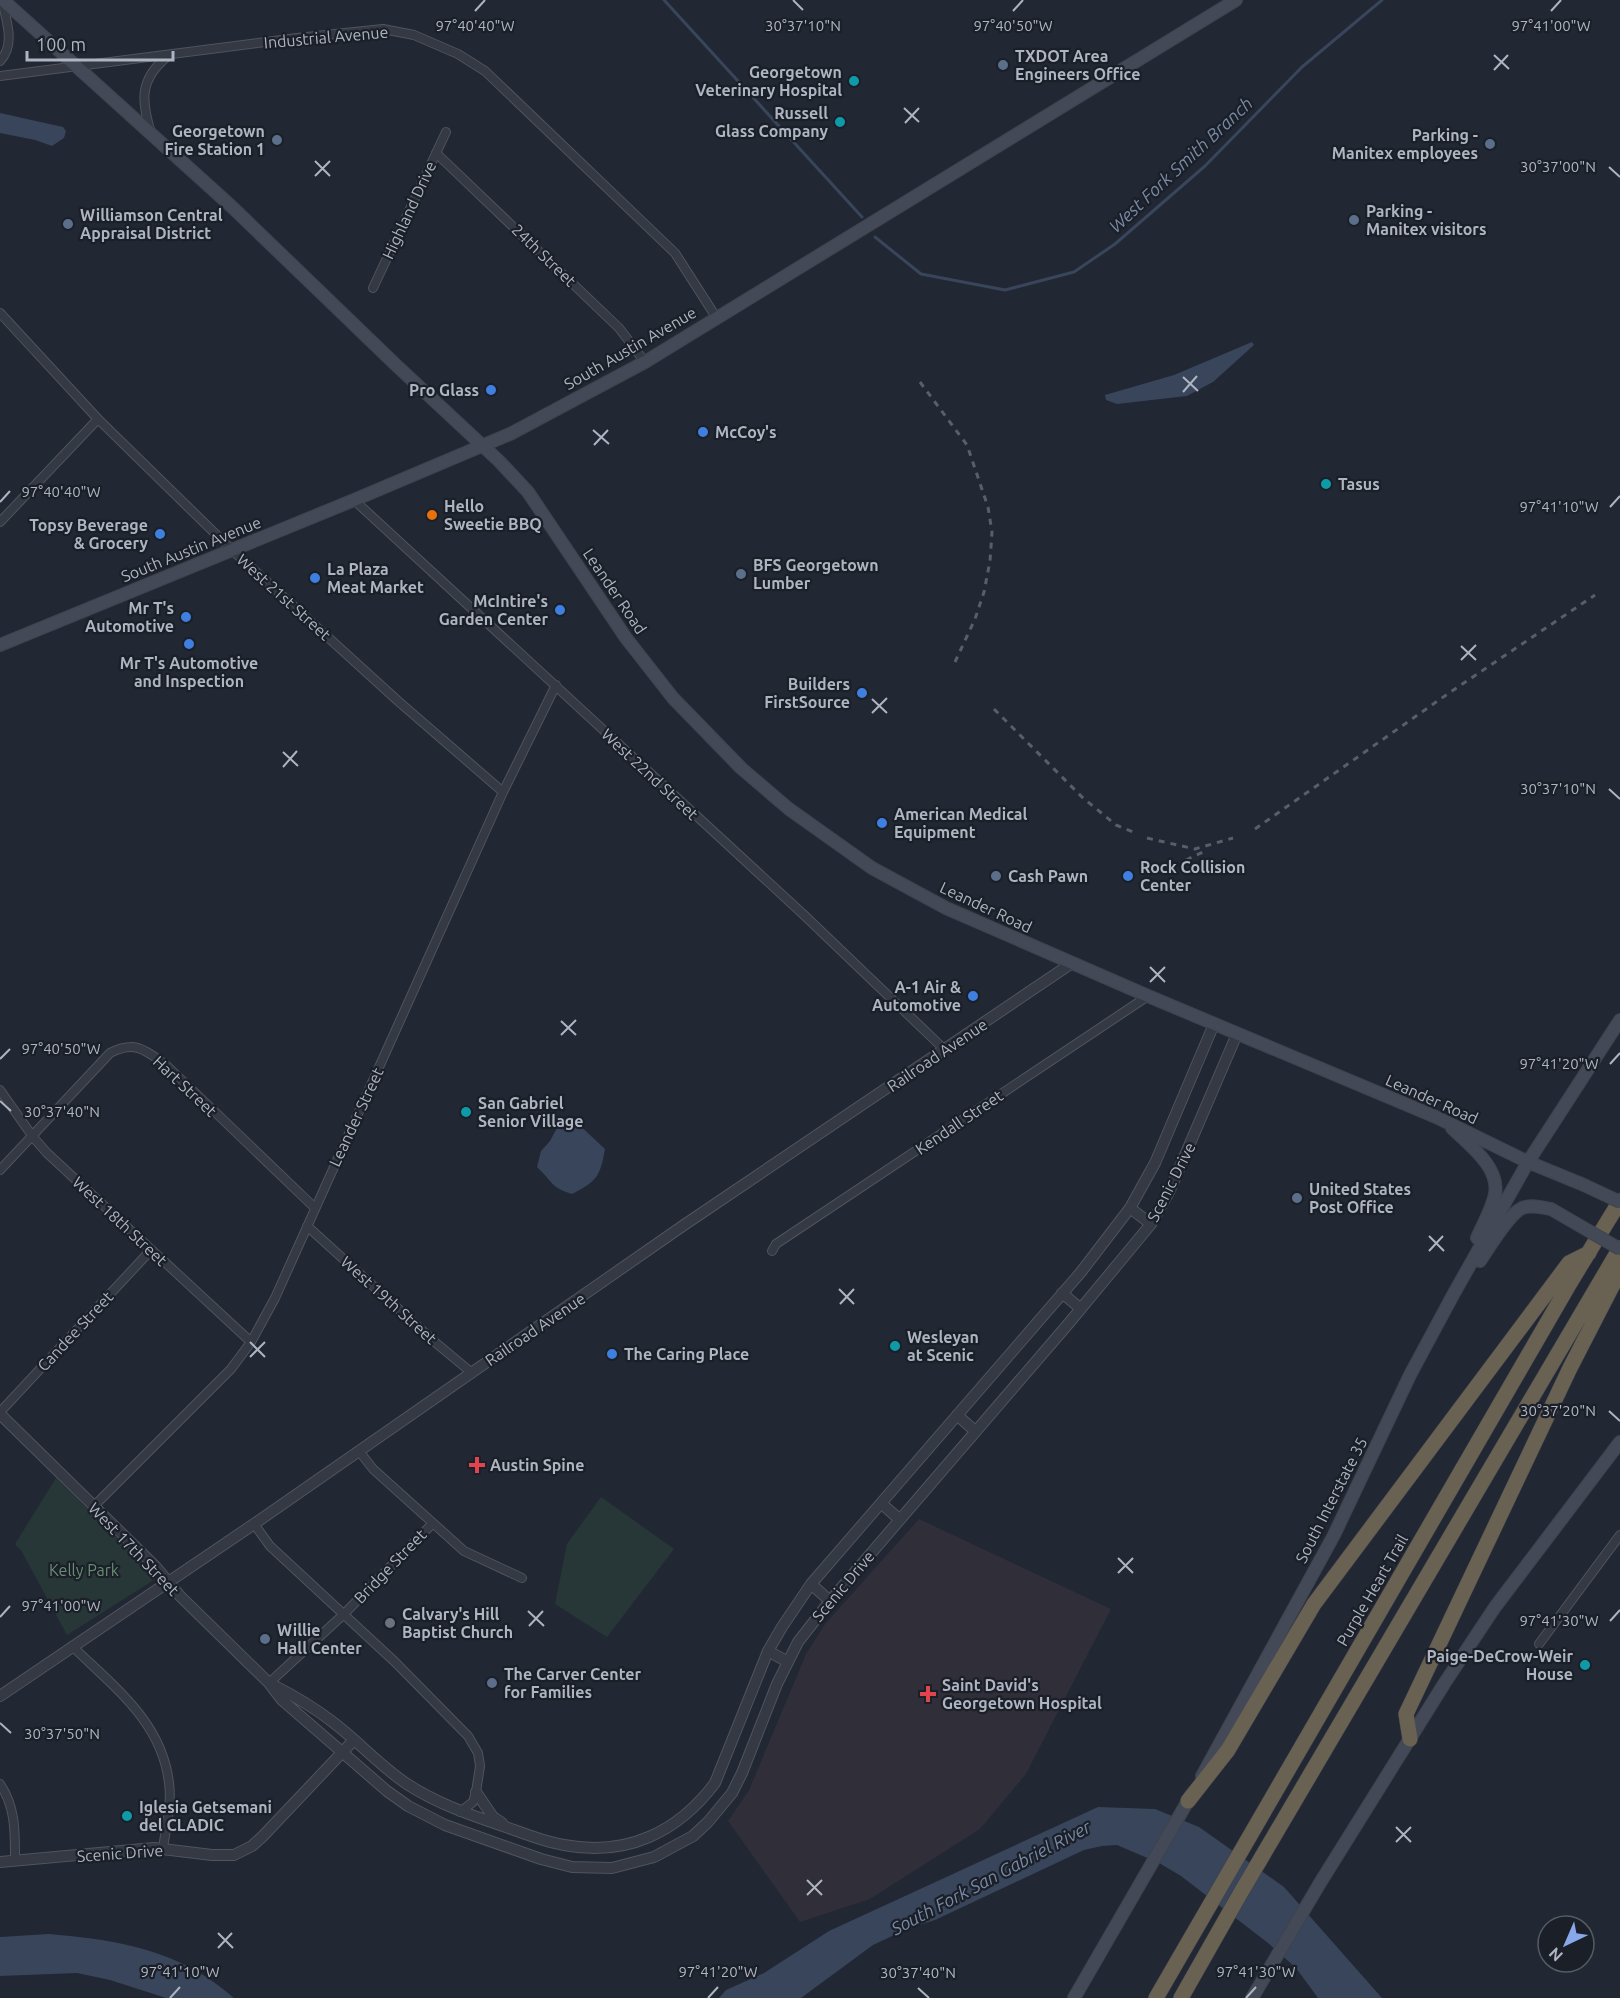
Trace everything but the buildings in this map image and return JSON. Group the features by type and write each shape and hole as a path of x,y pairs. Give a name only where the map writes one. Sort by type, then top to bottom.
{"highway":[{"name":"Purple Heart Trail","path":"1157,1995 1285,1778 1570,1283 1620,1202"},
{"path":"1181,1998 1620,1249"},
{"path":"1188,1801 1228,1750 1294,1636 1341,1567 1569,1263 1590,1253"},
{"path":"1410,1739 1407,1714 1570,1368 1620,1271"}],"main road":[{"name":"Leander Road","path":"2,0 231,206 397,366 483,445 528,492 626,638 661,684 699,728 741,768 798,816 896,882 946,908 1443,1120 1528,1162 1620,1202"},
{"name":"South Austin Avenue","path":"0,645 354,500 508,434 645,362 1236,0"},
{"name":"South Interstate 35","path":"1074,1998 1188,1801 1334,1535 1410,1375 1453,1295 1528,1162 1620,1020"},
{"path":"1443,1120 1481,1157 1493,1175 1495,1192 1453,1295"},
{"path":"1453,1295 1512,1217 1522,1208 1531,1206 1551,1209 1620,1249"},
{"path":"1252,1998 1320,1883 1496,1607 1620,1442"}],"street":[{"path":"0,61 9,45 9,32 2,0"},
{"name":"Industrial Avenue","path":"0,76 383,29 414,35 458,54 485,71 675,253 716,317"},
{"path":"151,133 143,110 146,84 158,64 169,55"},
{"name":"Highland Drive","path":"373,288 446,132"},
{"name":"24th Street","path":"436,153 620,328 645,362"},
{"name":"West 21st Street","path":"0,314 99,419 232,550 398,701 503,792"},
{"path":"2,517 99,419"},
{"name":"West 22nd Street","path":"354,500 804,915 945,1050"},
{"name":"Leander Street","path":"94,1506 217,1384 252,1342 275,1298 503,792 556,685"},
{"name":"Railroad Avenue","path":"0,1696 254,1524 693,1219 1072,963"},
{"name":"Kendall Street","path":"772,1251 776,1244 1148,996"},
{"name":"Scenic Drive","path":"0,1862 163,1848 234,1856 263,1836 353,1741 383,1767 410,1786 460,1812 564,1845 603,1848 637,1842 672,1826 688,1814 715,1783 768,1651 811,1584 1081,1272 1130,1208 1155,1163 1214,1024"},
{"name":"Scenic Drive","path":"341,1753 408,1806 445,1825 541,1859 572,1867 612,1868 633,1864 654,1857 693,1836 721,1808 742,1773 777,1684 798,1642 899,1520 1082,1309 1151,1224 1170,1190 1237,1034"},
{"name":"Hart Street","path":"0,1170 110,1053 134,1046 144,1049 166,1065 315,1208"},
{"name":"West 18th Street","path":"0,1090 47,1153 252,1342"},
{"path":"1130,1208 1151,1224"},
{"name":"West 19th Street","path":"307,1226 431,1339 472,1373"},
{"name":"Candee Street","path":"0,1413 151,1250"},
{"path":"1062,1293 1082,1309"},
{"name":"West 17th Street","path":"0,1413 156,1567 188,1605 268,1683 282,1700 341,1753"},
{"path":"957,1415 975,1431"},
{"path":"359,1451 373,1469 470,1554 522,1578"},
{"path":"882,1504 899,1520"},
{"name":"Bridge Street","path":"268,1683 344,1614 433,1523"},
{"path":"254,1524 270,1546 395,1662 468,1736 478,1753 480,1766 473,1802 460,1812"},
{"path":"1539,1644 1620,1535"},
{"path":"811,1584 830,1601"},
{"path":"72,1646 143,1717 164,1753 170,1785 163,1848"},
{"path":"768,1651 788,1662"},
{"name":"West 17th Street","path":"268,1683 288,1692 334,1723 353,1741"},
{"path":"0,1784 13,1809 15,1861"},
{"path":"476,1792 493,1817 510,1829"}],"shaded area":[{"name":"Saint David's Georgetown Hospital","path":"919,1519 1111,1609 1026,1774 980,1829 870,1899 800,1922 728,1821 749,1790 806,1654 825,1624"}],"green space":[{"name":"Kelly Park","path":"56,1478 157,1578 67,1635 21,1550 15,1544"},
{"path":"601,1497 674,1549 607,1637 555,1604 567,1544"}],"water":[{"path":"0,113 63,127 66,131 64,138 52,146 0,133"},
{"path":"1252,342 1254,345 1213,382 1187,396 1117,404 1106,400 1105,395 1174,375"},
{"path":"568,1118 575,1121 605,1149 596,1177 572,1194 555,1186 537,1167 541,1151 550,1141 559,1124"},
{"name":"South Fork San Gabriel River","path":"1098,1807 1155,1809 1199,1827 1284,1887 1382,1998 1318,1998 1296,1968 1268,1943 1181,1876 1159,1863 1117,1845 1084,1850 935,1920 907,1929 873,1945 801,1998 719,1998 726,1990 764,1973 829,1931"},
{"path":"49,1934 100,1940 148,1950 192,1969 234,1998 166,1998 110,1980 77,1973 0,1976 0,1937"}],"waterway":[{"name":"West Fork Smith Branch","path":"664,0 862,217"},
{"name":"West Fork Smith Branch","path":"875,237 921,274 1005,290 1074,272 1115,244 1205,166 1302,67 1382,0"}],"railway":[{"path":"920,382 967,445 988,507 992,532 990,561 984,592 975,619 955,662"},
{"path":"1255,829 1449,693 1595,595"},
{"path":"994,709 1082,797 1116,825 1133,832"},
{"path":"1147,838 1195,849 1233,838"},
{"path":"1186,860 1205,851"}],"place":[{"name":"TXDOT Area Engineers Office","path":"1003,65"},
{"name":"Georgetown Veterinary Hospital","path":"854,81"},
{"name":"Russell Glass Company","path":"840,122"},
{"name":"Georgetown Fire Station 1","path":"277,140"},
{"name":"Parking - Manitex employees","path":"1490,144"},
{"name":"Parking - Manitex visitors","path":"1354,220"},
{"name":"Williamson Central Appraisal District","path":"68,224"},
{"name":"Pro Glass","path":"491,390"},
{"name":"McCoy's","path":"703,432"},
{"name":"Tasus","path":"1326,484"},
{"name":"Hello Sweetie BBQ","path":"432,515"},
{"name":"Topsy Beverage & Grocery","path":"160,534"},
{"name":"BFS Georgetown Lumber","path":"741,574"},
{"name":"La Plaza Meat Market","path":"315,578"},
{"name":"McIntire's Garden Center","path":"560,610"},
{"name":"Mr T's Automotive","path":"186,617"},
{"name":"Mr T's Automotive and Inspection","path":"189,644"},
{"name":"Builders FirstSource","path":"862,693"},
{"name":"American Medical Equipment","path":"882,823"},
{"name":"Cash Pawn","path":"996,876"},
{"name":"Rock Collision Center","path":"1128,876"},
{"name":"A-1 Air & Automotive","path":"973,996"},
{"name":"San Gabriel Senior Village","path":"466,1112"},
{"name":"United States Post Office","path":"1297,1198"},
{"name":"Wesleyan at Scenic","path":"895,1346"},
{"name":"The Caring Place","path":"612,1354"},
{"name":"Austin Spine","path":"477,1465"},
{"name":"Calvary's Hill Baptist Church","path":"390,1623"},
{"name":"Willie Hall Center","path":"265,1639"},
{"name":"Paige-DeCrow-Weir House","path":"1585,1665"},
{"name":"The Carver Center for Families","path":"492,1683"},
{"name":"Saint David's Georgetown Hospital","path":"928,1694"},
{"name":"Iglesia Getsemani del CLADIC","path":"127,1816"}]}
